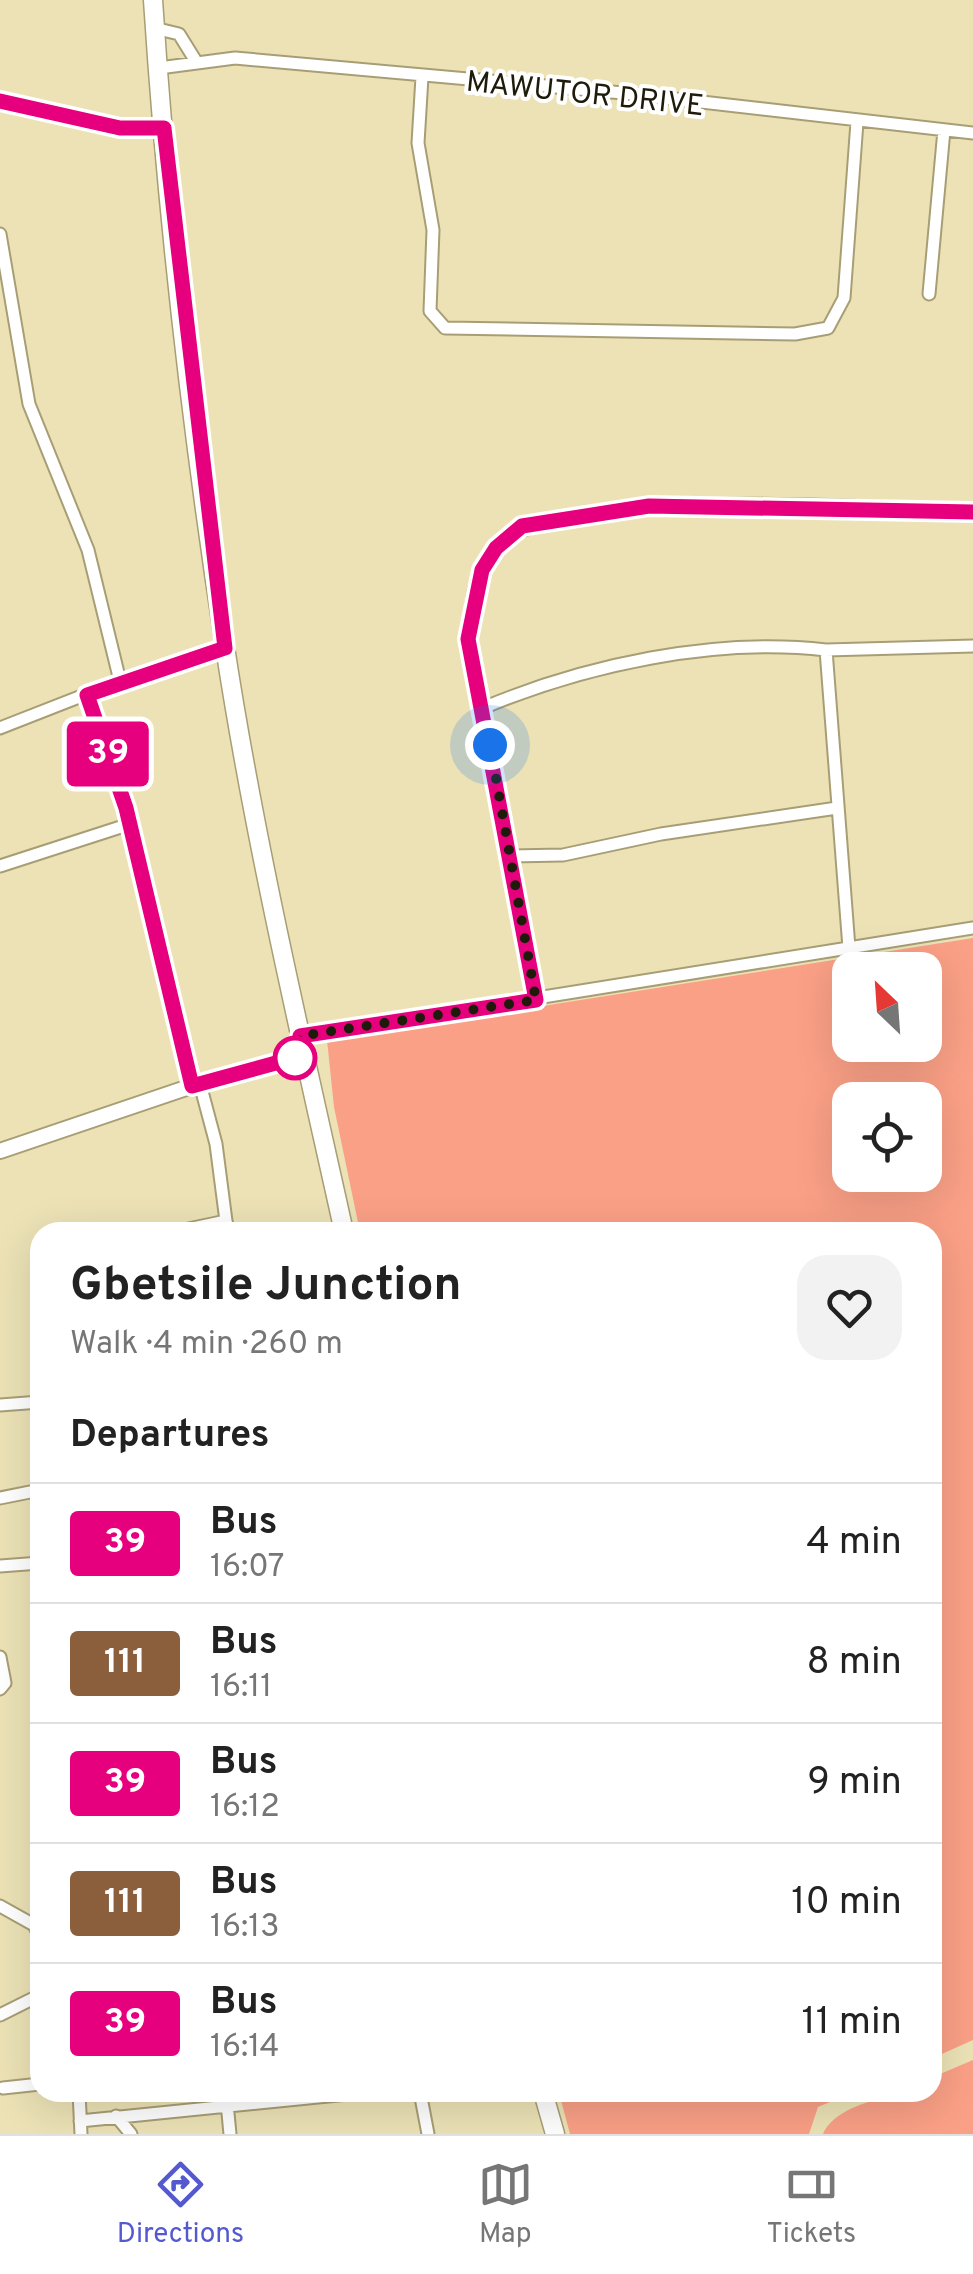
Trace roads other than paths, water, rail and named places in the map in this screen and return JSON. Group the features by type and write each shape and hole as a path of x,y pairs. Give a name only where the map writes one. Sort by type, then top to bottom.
{"highway":[{"path":"152,0 225,648 300,1036 342,1222"},
{"path":"547,2102 555,2134"}],"street":[{"path":"154,28 178,34 197,63"},
{"name":"MAWUTOR DRIVE","path":"159,68 235,58 422,78 623,93 973,133"},
{"path":"422,78 418,143 434,230 430,311 445,328 796,334 828,328 844,298 856,122"},
{"path":"0,101 120,128 164,128"},
{"path":"929,294 944,130"},
{"path":"0,234 29,404 88,550 120,681"},
{"path":"536,1000 468,639 482,570 496,548 522,526 649,506 973,512"},
{"path":"483,708 544,682 646,659 754,648 973,646"},
{"path":"0,728 120,681 225,648"},
{"path":"826,650 849,948"},
{"path":"87,695 130,824 196,1085 216,1144 227,1222"},
{"path":"511,856 563,856 662,834 837,808"},
{"path":"0,866 130,824"},
{"path":"300,1036 973,928"},
{"path":"0,1151 196,1085 305,1055"},
{"path":"0,1404 30,1402"},
{"path":"0,1498 30,1492"},
{"path":"0,1566 30,1564"},
{"path":"0,1657 6,1683 0,1689"},
{"path":"0,1906 30,1925"},
{"path":"0,2016 30,2000"},
{"path":"3,2088 30,2085"},
{"path":"80,2102 81,2127 116,2116 240,2102"},
{"path":"422,2102 428,2134"},
{"path":"227,2103 230,2134"},
{"path":"116,2116 131,2134"}]}
